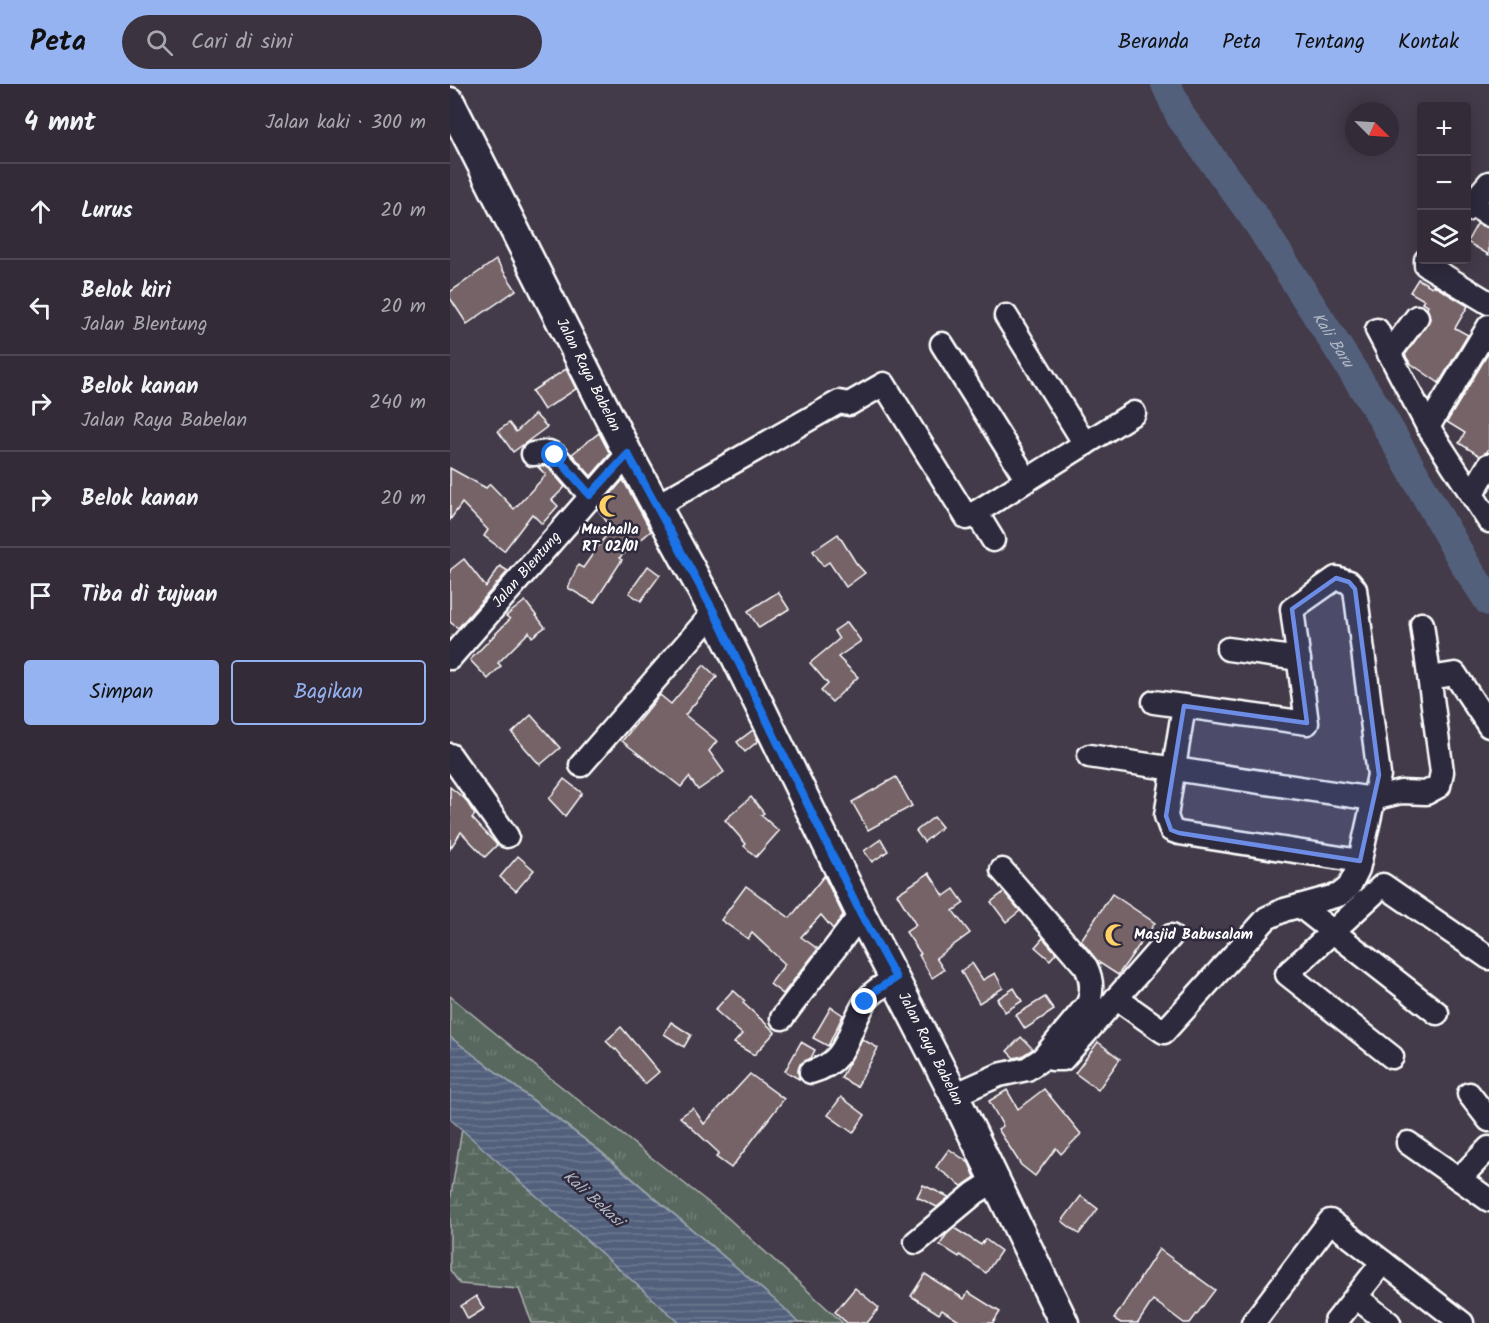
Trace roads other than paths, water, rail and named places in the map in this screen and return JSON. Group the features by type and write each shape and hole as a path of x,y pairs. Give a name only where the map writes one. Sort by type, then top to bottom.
{"main road":[{"name":"Jalan Raya Babelan","path":"450,102 628,454 714,612 861,914 896,978 954,1095 1064,1323"}],"street":[{"path":"1476,210 1489,183"},
{"path":"1429,264 1489,303"},
{"path":"1006,316 1085,444"},
{"path":"1389,354 1417,317"},
{"path":"1428,427 1489,326"},
{"path":"1377,330 1428,427 1489,521"},
{"path":"942,344 1027,480"},
{"path":"656,506 839,402 849,405 884,384 968,518 1134,413"},
{"path":"533,454 549,452 555,455 590,495"},
{"name":"Jalan Blentung","path":"450,658 628,454"},
{"path":"1472,494 1489,465"},
{"path":"976,512 993,540"},
{"path":"1116,998 1164,1032 1267,918 1284,910 1339,895 1349,887 1360,861 1379,775 1355,589 1349,582 1336,578 1292,609 1307,723 1154,702"},
{"path":"581,765 714,612"},
{"path":"1089,756 1373,800 1401,792 1426,793 1439,786 1442,772 1422,624"},
{"path":"1228,649 1299,659"},
{"path":"1430,678 1455,675 1489,726"},
{"path":"1184,706 1166,816 1171,830 1360,861"},
{"path":"450,754 507,836"},
{"path":"954,1095 999,1076 1027,1069 1042,1059 1088,1004 1092,986 1086,967 1002,870"},
{"path":"1392,1057 1287,974 1383,885 1489,958"},
{"path":"1300,906 1437,1013"},
{"path":"782,1018 861,914"},
{"path":"1042,1059 1063,1059 1171,936"},
{"path":"811,1072 823,1069 836,1059 850,1038 865,1002 875,991 896,978"},
{"path":"1469,1094 1489,1120"},
{"path":"1408,1143 1489,1200"},
{"path":"1459,1179 1489,1148"},
{"path":"916,1242 975,1193 994,1181"},
{"path":"1253,1323 1330,1221 1462,1323"},
{"path":"1335,1323 1383,1262"},
{"path":"1356,1297 1389,1323"}],"water":[{"name":"Kali Bekasi","path":"450,1037 598,1150 783,1307 798,1323 680,1323 450,1119"}],"waterway":[{"name":"Kali Baru","path":"1166,84 1181,117 1257,221 1379,412 1466,566 1489,601"}],"place":[{"name":"Mushalla RT 02/01","path":"610,506"},
{"name":"Masjid Babusalam","path":"1116,935"}]}
